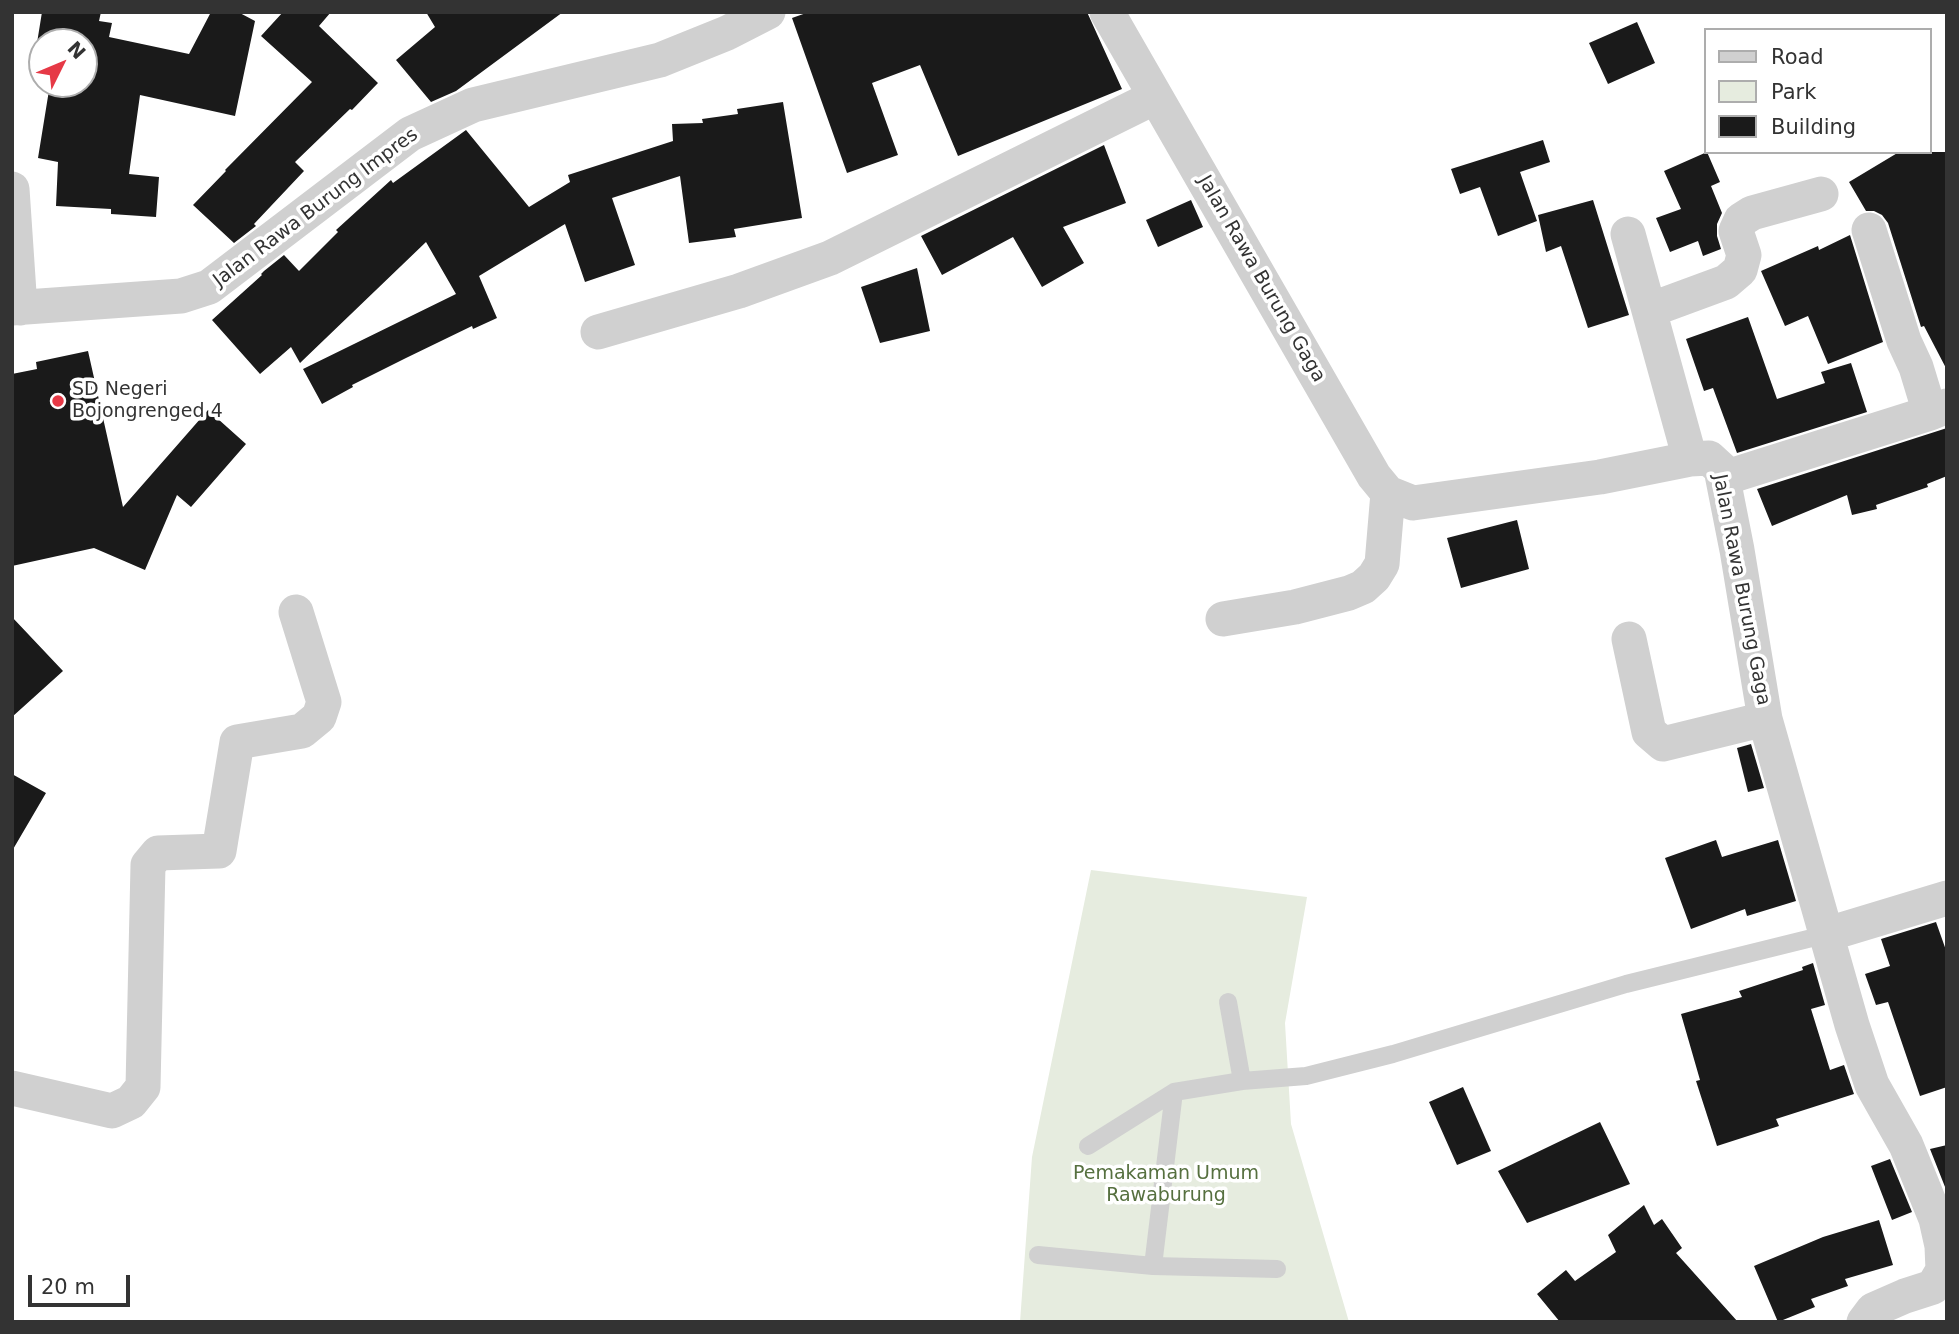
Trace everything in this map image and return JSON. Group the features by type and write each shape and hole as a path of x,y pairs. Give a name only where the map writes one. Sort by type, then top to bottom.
{"street":[{"name":"Jalan Rawa Burung Impres","path":"16,308 181,296 209,287 410,134 473,105 660,60 721,22 768,12"},
{"name":"Jalan Rawa Burung Gaga","path":"1107,12 1374,476 1388,493 1413,503 1600,477 1690,459 1709,458 1721,469 1765,719 1852,1025 1872,1085 1906,1145 1936,1219 1942,1246 1942,1270 1933,1287 1873,1310 1864,1322"},
{"path":"598,332 739,291 830,258 1155,97"},
{"path":"12,189 16,308"},
{"path":"1650,310 1726,282 1740,270 1744,255 1736,231 1741,220 1752,213 1821,194"},
{"path":"1724,478 1938,410 1904,341 1869,230"},
{"path":"1628,234 1690,459"},
{"path":"1223,619 1295,607 1363,587 1374,578 1382,564 1388,493"},
{"path":"12,1088 112,1111 131,1102 143,1087 148,865 158,853 219,851 237,743 302,731 319,717 324,702 296,612"},
{"path":"1629,639 1648,732 1663,744 1765,719"},
{"path":"1828,934 1947,898"}],"lane":[{"path":"1088,1146 1174,1092 1306,1076 1393,1054 1626,984 1828,934"},
{"path":"1228,1002 1242,1082"},
{"path":"1153,1266 1174,1092"},
{"path":"1038,1255 1153,1266 1278,1269"}],"green space":[{"name":"Pemakaman Umum Rawaburung","path":"1091,870 1307,897 1285,1023 1291,1124 1349,1322 1020,1322 1032,1157"}],"building":[{"path":"42,12 101,12 99,21 112,23 109,37 189,54 211,12 238,12 255,21 235,116 140,95 129,174 159,177 156,217 111,214 111,209 56,206 58,162 38,158 48,98 98,98 98,28 39,28"},
{"path":"283,12 331,12 319,26 378,83 295,162 304,171 254,224 256,226 234,243 193,205 312,82 261,36"},
{"path":"426,12 563,12 456,91 431,102 396,60 435,27"},
{"path":"809,12 1087,12 1122,89 958,156 920,65 872,83 898,155 847,173 792,18"},
{"path":"1637,22 1655,63 1608,84 1589,43"},
{"path":"783,102 802,218 734,229 736,237 689,243 680,176 612,198 635,265 585,282 565,224 479,276 497,318 473,329 472,326 406,358 352,385 353,387 322,404 303,369 456,294 426,242 300,363 291,347 260,374 212,320 284,255 299,271 338,232 336,230 391,180 393,183 466,130 529,207 570,182 568,175 673,141 672,124 703,123 702,119 738,114 737,109"},
{"path":"1543,140 1550,162 1520,172 1537,221 1498,236 1480,187 1460,194 1451,169"},
{"path":"1104,145 1126,203 1063,227 1084,263 1042,287 1013,237 942,275 921,236"},
{"path":"1947,152 1947,370 1924,326 1921,327 1888,223 1882,215 1866,211 1849,182 1896,154"},
{"path":"1708,154 1720,182 1711,186 1722,213 1717,224 1721,249 1703,256 1698,241 1670,252 1656,218 1681,209 1664,171"},
{"path":"1191,200 1203,227 1158,247 1146,220"},
{"path":"1593,200 1629,315 1588,328 1561,246 1546,252 1538,215"},
{"path":"1850,235 1883,342 1828,364 1808,316 1785,326 1761,271 1818,246 1819,250"},
{"path":"917,268 930,331 880,343 861,287"},
{"path":"1748,317 1777,399 1825,383 1821,372 1851,363 1867,412 1737,453 1713,388 1704,391 1686,339"},
{"path":"88,351 123,507 208,410 246,444 191,507 177,495 145,570 94,548 12,566 12,374 37,369 36,362"},
{"path":"1947,428 1947,476 1927,484 1928,487 1876,505 1877,509 1852,515 1847,495 1772,526 1757,489"},
{"path":"1517,520 1529,569 1461,588 1447,538"},
{"path":"12,617 63,671 12,717"},
{"path":"1751,744 1764,788 1748,792 1737,748"},
{"path":"12,774 46,793 12,851"},
{"path":"1716,840 1722,857 1778,840 1796,901 1747,916 1745,909 1691,929 1665,858"},
{"path":"1936,922 1947,953 1947,1087 1920,1096 1888,1002 1876,1005 1865,974 1890,966 1881,939"},
{"path":"1813,963 1825,1005 1811,1009 1830,1070 1844,1065 1854,1094 1776,1119 1779,1126 1717,1146 1696,1081 1700,1080 1681,1014 1742,997 1739,991 1803,970 1802,967"},
{"path":"1463,1087 1491,1151 1457,1165 1429,1102"},
{"path":"1600,1122 1630,1184 1527,1223 1498,1171"},
{"path":"1947,1145 1947,1192 1930,1149"},
{"path":"1890,1159 1912,1212 1892,1220 1871,1166"},
{"path":"1644,1205 1654,1225 1662,1219 1682,1248 1676,1253 1738,1322 1560,1322 1537,1294 1566,1270 1575,1281 1616,1252 1608,1235"},
{"path":"1879,1220 1893,1265 1845,1279 1848,1286 1811,1299 1815,1307 1778,1322 1754,1266 1823,1237"}],"place":[{"name":"SD Negeri Bojongrenged 4","path":"58,401"}]}
